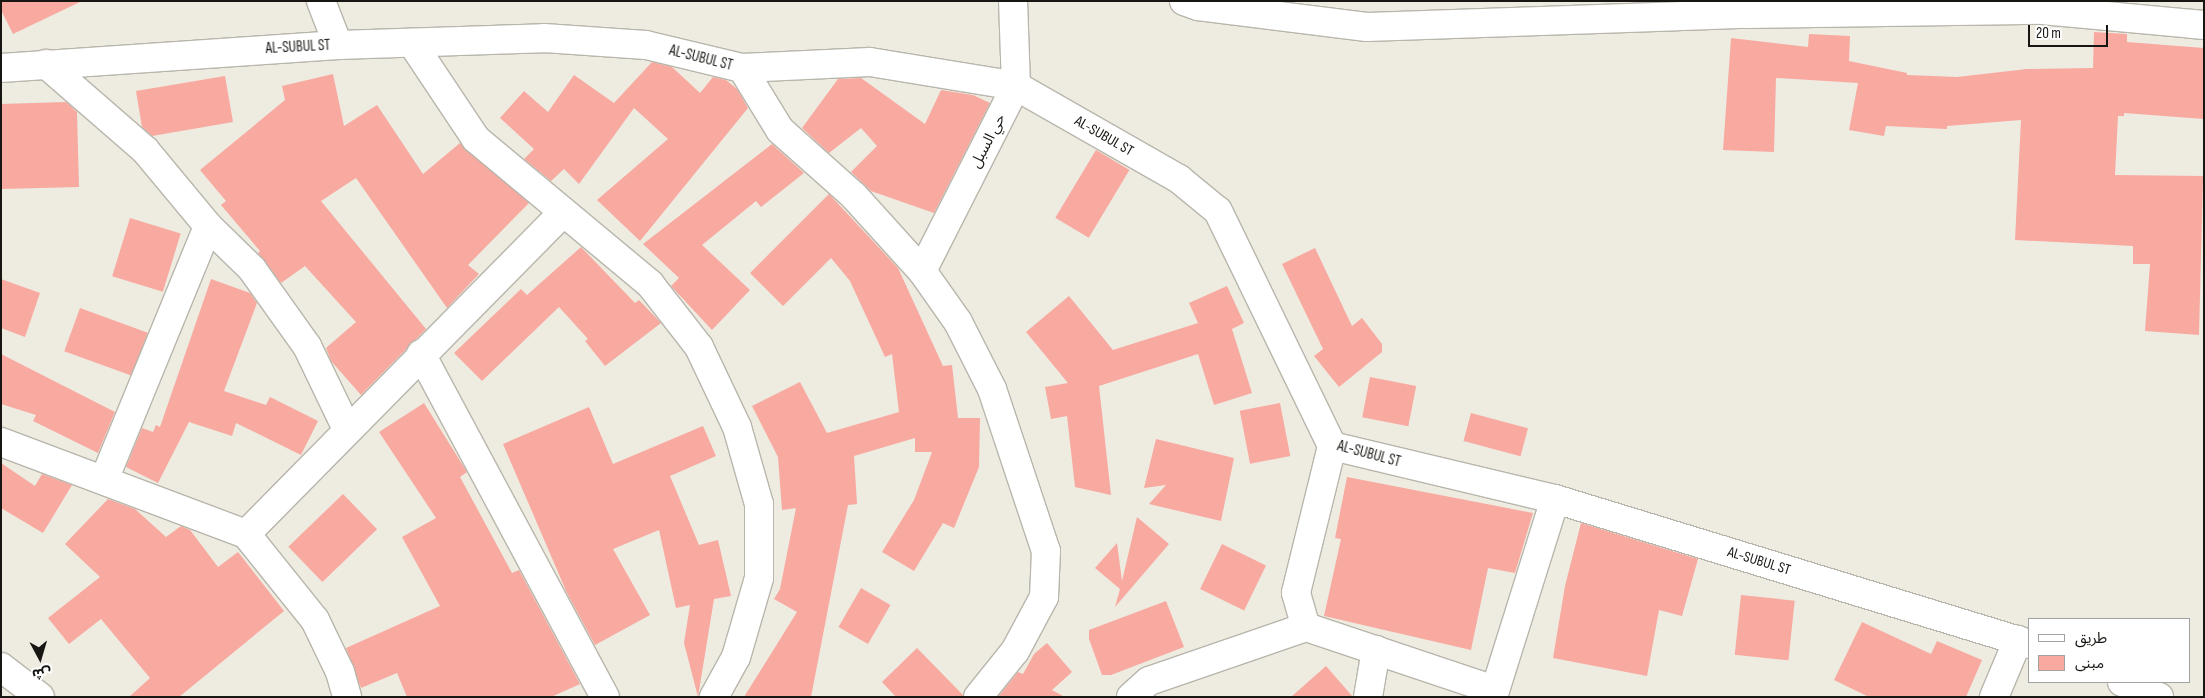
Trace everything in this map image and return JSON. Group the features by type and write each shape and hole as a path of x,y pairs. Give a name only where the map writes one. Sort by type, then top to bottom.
{"street":[{"path":"321,1 338,45"},
{"name":"حي السبل","path":"922,271 1016,86 1013,1"},
{"path":"1184,1 1198,6 1367,27 1746,14 2042,10 2204,25"},
{"name":"AL-SUBUL ST","path":"1,68 338,45 544,38 646,45 742,68 870,62 1016,86 1179,179 1218,211 1332,446 1555,499 2024,642"},
{"path":"412,43 476,139 650,284 699,348 737,427 759,504 760,578 736,657 714,697"},
{"path":"46,64 145,150 208,226 252,269 306,346 347,429"},
{"path":"742,68 780,130 854,196 922,271 958,322 992,389 1046,551 1044,597 1015,651 978,697"},
{"path":"246,534 347,429 563,212"},
{"path":"104,480 208,226"},
{"path":"421,354 605,697"},
{"path":"1,442 246,534 315,620 340,672 347,697"},
{"path":"1306,627 1296,593 1332,446"},
{"path":"1130,697 1149,681 1306,627 1494,693 1555,499"},
{"path":"1994,697 2024,642"},
{"path":"1368,697 1376,650"},
{"path":"1,667 40,697"},
{"path":"2124,683 2159,697"}],"building":[{"path":"1,1 82,1 13,34 1,10"},
{"path":"2094,32 2127,34 2127,42 2204,48 2204,119 2124,113 2124,116 2118,116 2115,175 2203,176 2199,335 2145,331 2150,264 2133,264 2133,246 2015,240 2021,120 1947,126 1947,129 1886,126 1884,136 1849,130 1858,83 1776,78 1774,152 1723,150 1731,38 1808,47 1809,34 1850,36 1849,61 1907,73 1907,75 1957,77 2027,69 2093,68"},
{"path":"652,62 672,67 700,93 713,77 726,80 737,89 748,108 640,241 597,200 668,139 634,108 579,184 564,169 551,181 524,159 534,149 500,118 524,91 548,112 574,75 614,103"},
{"path":"333,74 344,126 377,105 423,174 460,143 529,203 468,265 479,274 447,308 356,178 321,201 426,329 361,395 331,361 326,348 356,322 305,266 281,283 258,253 260,251 221,205 226,201 200,170 285,100 282,86"},
{"path":"225,76 233,122 152,136 142,127 136,91"},
{"path":"861,78 925,124 941,90 973,95 990,103 934,213 871,191 851,172 877,146 861,128 829,153 802,128 838,79"},
{"path":"66,102 77,112 79,187 1,189 1,104"},
{"path":"772,144 804,173 761,207 756,201 702,245 750,290 712,330 671,286 679,278 643,244"},
{"path":"1096,150 1129,170 1089,238 1055,218"},
{"path":"829,194 898,268 943,366 952,365 958,418 980,418 979,467 954,528 943,523 914,571 882,552 914,500 932,452 915,452 915,438 854,456 857,504 848,505 811,697 744,697 797,612 774,599 780,589 796,508 782,510 778,457 752,406 800,382 827,433 899,412 892,354 885,357 850,281 831,258 783,306 750,273"},
{"path":"130,218 181,233 163,292 112,276"},
{"path":"581,247 635,303 639,300 661,323 605,366 585,341 588,339 559,307 482,381 454,353 521,289 527,295"},
{"path":"1315,248 1352,326 1362,318 1382,344 1382,352 1339,387 1314,356 1323,349 1282,264"},
{"path":"1,279 40,293 25,337 1,328"},
{"path":"211,279 250,293 257,303 224,391 266,405 270,397 318,421 301,455 236,423 232,436 189,422 158,483 126,467 142,428 153,432 156,425 160,427"},
{"path":"1227,286 1244,323 1232,329 1252,393 1214,405 1198,354 1099,386 1111,495 1075,487 1067,416 1051,419 1045,387 1068,383 1026,332 1069,296 1113,350 1198,323 1189,303"},
{"path":"80,308 148,333 132,376 64,351"},
{"path":"1,354 115,412 98,453 33,421 36,415 1,404"},
{"path":"1370,377 1416,386 1408,426 1362,417"},
{"path":"424,403 467,472 460,477 512,573 519,570 580,684 551,697 407,697 397,673 361,688 346,648 440,606 402,537 436,518 379,432"},
{"path":"1280,403 1290,456 1250,464 1240,411"},
{"path":"589,407 613,464 703,426 716,456 670,476 699,545 718,540 731,596 714,599 698,697 684,643 690,605 676,608 659,530 613,549 650,615 595,645 567,593 503,444"},
{"path":"1471,413 1528,428 1520,456 1463,441"},
{"path":"1156,439 1234,458 1221,521 1149,504 1166,485 1144,488"},
{"path":"1,463 35,486 42,474 72,485 43,533 1,508"},
{"path":"1347,477 1533,513 1515,573 1488,568 1471,650 1324,616 1341,539 1335,538"},
{"path":"343,494 377,529 322,582 288,547"},
{"path":"108,499 135,509 166,537 181,526 190,530 218,567 238,552 284,611 179,697 129,697 150,678 101,619 69,644 48,618 100,577 65,544"},
{"path":"1137,517 1169,544 1115,607 1120,589 1095,568 1117,543 1122,581"},
{"path":"1581,523 1698,559 1682,616 1659,610 1647,676 1553,658 1565,586"},
{"path":"1222,544 1266,565 1244,610 1200,589"},
{"path":"861,588 890,605 868,644 838,627"},
{"path":"1741,595 1795,601 1788,660 1735,655"},
{"path":"1166,601 1184,647 1111,675 1102,675 1089,639 1089,630"},
{"path":"1862,622 1931,654 1937,641 1982,660 1966,697 1869,697 1834,680"},
{"path":"1047,643 1072,672 1052,690 1065,697 998,697 1018,672 1023,674 1034,654"},
{"path":"917,648 963,697 896,697 882,682"},
{"path":"1326,666 1353,697 1291,697"}]}
